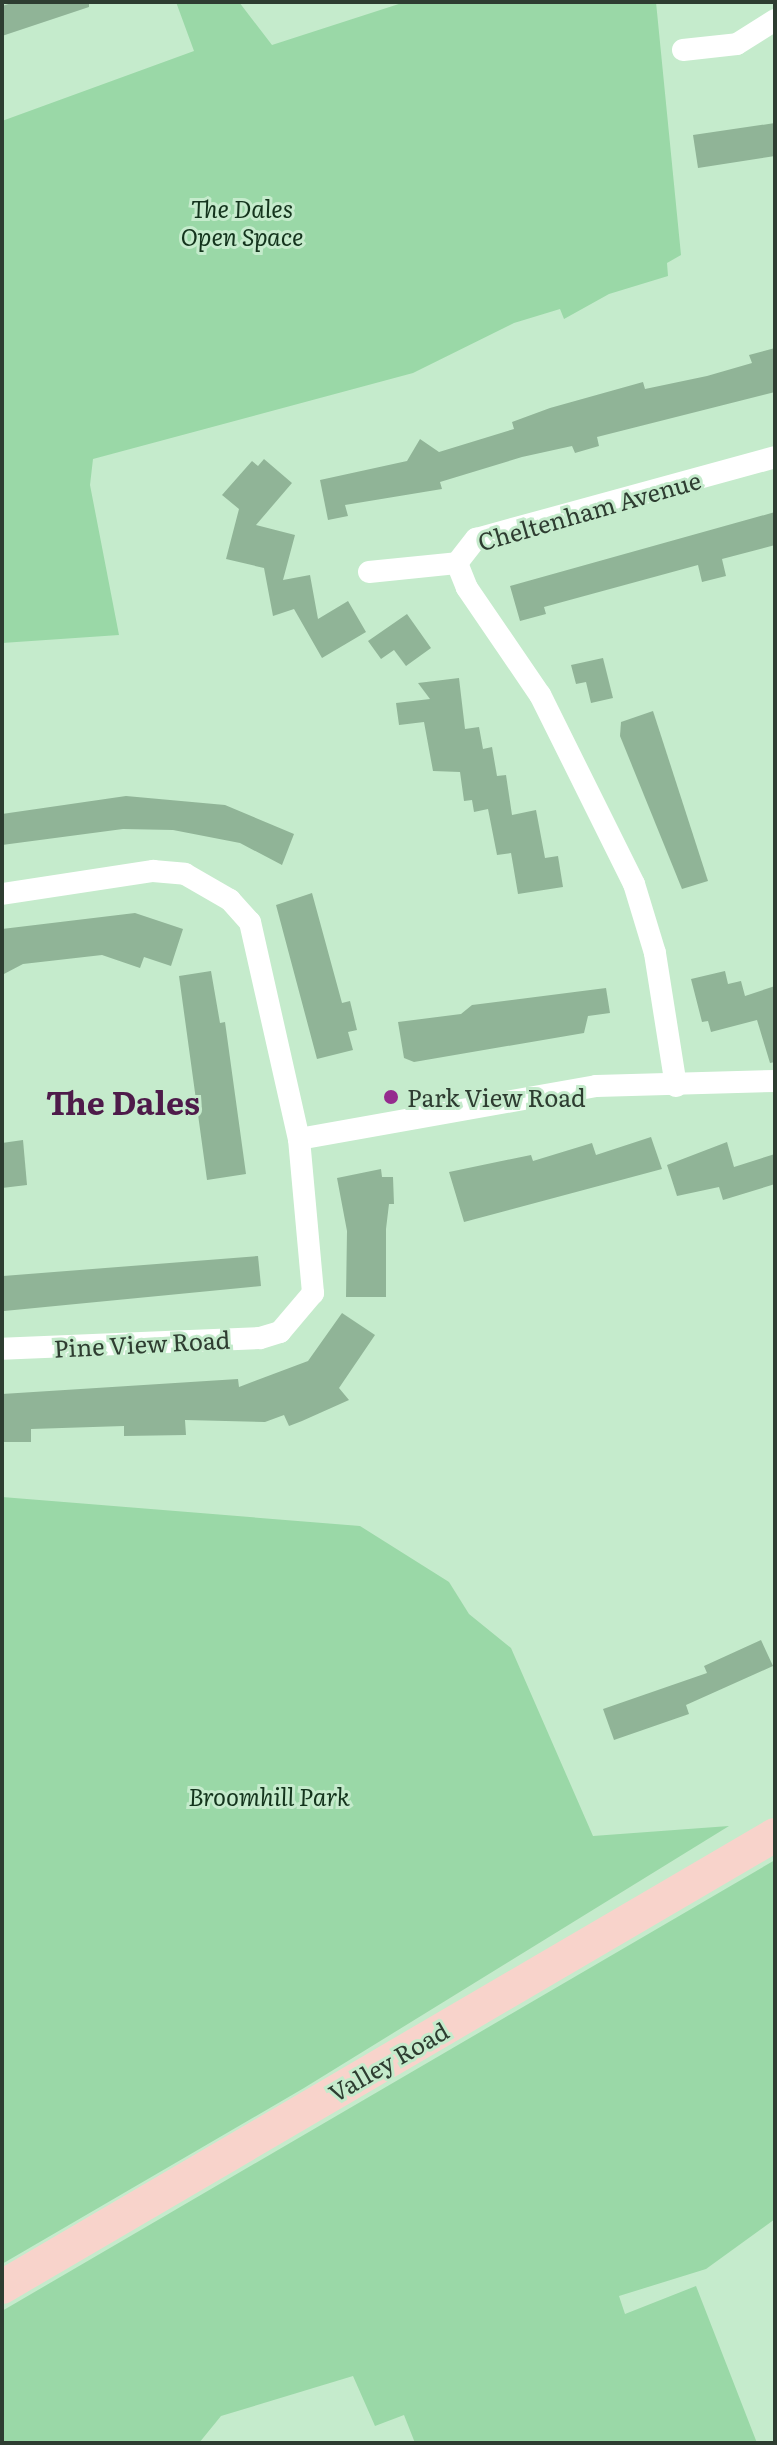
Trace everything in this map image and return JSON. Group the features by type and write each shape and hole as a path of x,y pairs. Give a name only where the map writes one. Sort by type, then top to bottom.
{"main road":[{"name":"Valley Road","path":"2,2287 775,1835"}],"street":[{"path":"683,50 737,44 775,20"},
{"name":"Cheltenham Avenue","path":"676,1086 655,953 634,884 540,695 467,588 457,563 476,539 775,457"},
{"path":"369,572 457,563"},
{"path":"2,894 153,871 185,874 230,900 250,922 299,1139 596,1086 775,1081"},
{"name":"Pine View Road","path":"2,1349 280,1332 313,1293 299,1139"}],"green space":[{"name":"The Dales Open Space","path":"176,2 239,2 272,45 405,2 656,2 681,255 667,263 668,276 609,294 564,319 560,309 514,323 413,373 93,459 90,485 119,635 2,643 2,121 194,51"},
{"name":"Broomhill Park","path":"2,1497 360,1526 449,1582 469,1614 511,1648 593,1836 729,1826 304,2088 2,2264"},
{"path":"775,1860 775,2219 706,2269 619,2296 625,2314 696,2286 757,2443 415,2443 404,2415 375,2426 353,2376 221,2416 199,2443 2,2443 2,2311"}],"building":[{"path":"15,2 89,2 89,7 2,36 2,6"},
{"path":"775,123 775,156 698,168 693,135"},
{"path":"775,348 775,392 597,437 599,446 575,453 572,446 522,457 440,482 442,489 345,505 348,516 328,520 320,480 407,461 420,439 439,452 514,429 512,422 550,408 643,382 645,389 707,376 752,363 749,355"},
{"path":"264,459 292,483 256,525 295,535 283,580 310,575 318,619 348,601 366,632 322,658 294,609 273,616 264,568 226,559 239,509 222,495 252,461 258,466"},
{"path":"775,512 775,545 722,559 726,576 702,582 698,565 544,607 546,614 520,621 510,586"},
{"path":"407,614 431,648 406,666 394,650 381,659 368,641"},
{"path":"603,658 613,698 591,703 586,682 576,684 571,665"},
{"path":"459,678 465,729 479,727 483,749 492,747 497,776 506,775 512,815 536,810 545,858 558,856 563,887 518,894 511,853 497,855 488,809 474,812 472,800 464,801 460,772 433,771 424,722 399,725 396,703 430,699 418,683"},
{"path":"653,711 708,881 682,889 620,736 621,722"},
{"path":"126,796 225,805 294,834 282,865 240,843 173,830 123,829 2,845 2,814"},
{"path":"312,893 342,1003 350,1001 357,1030 348,1032 353,1050 317,1059 276,905"},
{"path":"135,913 183,929 171,966 144,957 140,968 102,955 23,964 2,975 2,929"},
{"path":"211,971 220,1023 225,1022 246,1174 207,1180 179,976"},
{"path":"725,971 728,984 741,981 745,996 775,986 775,1062 770,1063 757,1020 711,1032 708,1021 702,1022 691,979"},
{"path":"606,988 610,1013 588,1016 584,1033 414,1062 404,1058 398,1022 461,1014 472,1005"},
{"path":"651,1137 662,1169 464,1222 449,1172 531,1155 533,1161 592,1143 596,1155"},
{"path":"23,1140 27,1185 2,1188 2,1143"},
{"path":"727,1142 734,1167 775,1154 775,1184 723,1200 719,1187 677,1196 667,1165"},
{"path":"381,1169 382,1177 393,1177 394,1204 389,1204 386,1229 386,1297 346,1297 347,1231 337,1178"},
{"path":"258,1256 261,1286 4,1311 3,1276"},
{"path":"342,1313 375,1335 339,1388 349,1400 289,1426 284,1415 265,1422 185,1420 186,1435 124,1436 124,1426 31,1429 31,1442 4,1442 2,1394 238,1379 239,1387 308,1361"},
{"path":"761,1640 773,1666 686,1705 689,1714 614,1740 603,1709 707,1673 704,1666"}],"place":[{"name":"Park View Road","path":"391,1097"}],"district":[{"name":"The Dales","path":"123,1101"}]}
